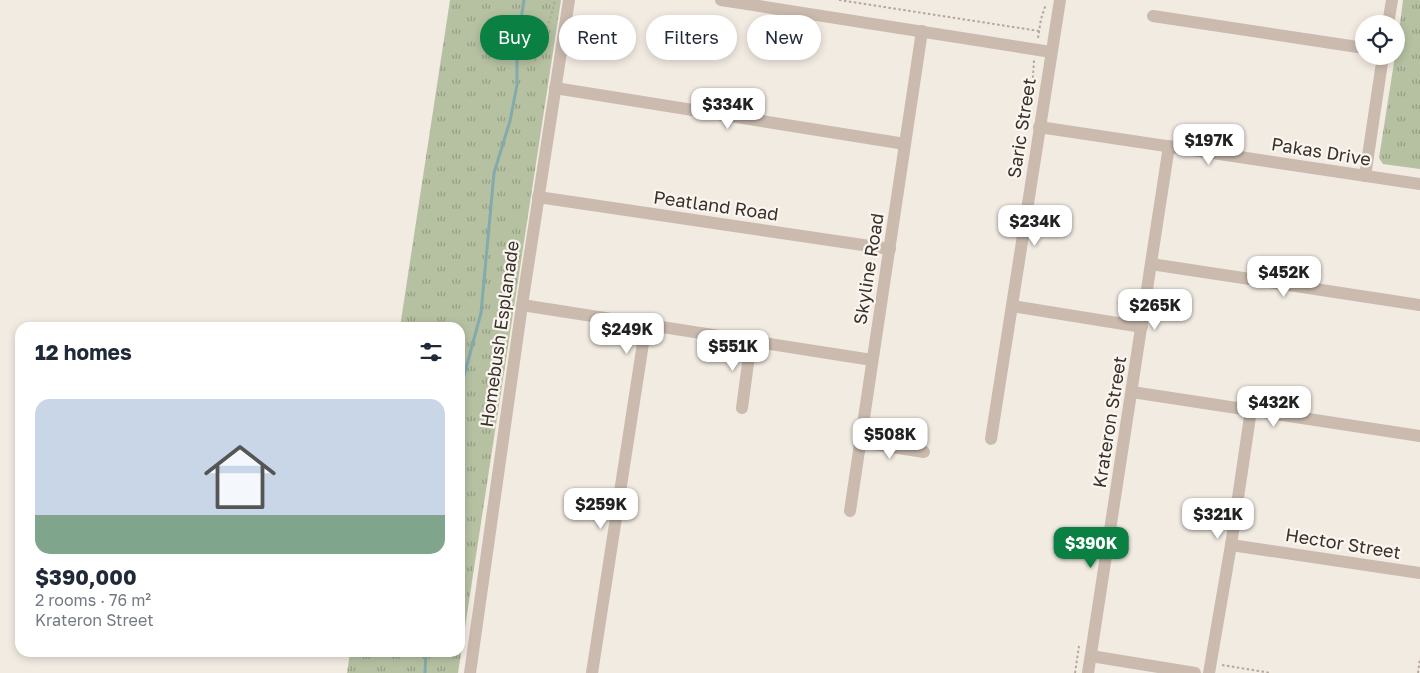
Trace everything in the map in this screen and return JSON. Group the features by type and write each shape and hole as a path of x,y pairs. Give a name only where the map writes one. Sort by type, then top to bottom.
{"street":[{"name":"Homebush Esplanade","path":"470,673 522,305 569,0"},
{"path":"721,0 804,6 922,31 1051,52"},
{"name":"Saric Street","path":"991,438 1060,0"},
{"path":"1390,15 1392,0"},
{"path":"1153,16 1355,47"},
{"name":"Skyline Road","path":"850,511 922,31"},
{"path":"1365,176 1382,65"},
{"path":"555,88 906,144"},
{"name":"Pakas Drive","path":"1039,127 1420,184"},
{"name":"Krateron Street","path":"1088,673 1169,146"},
{"name":"Peatland Road","path":"538,197 890,249"},
{"path":"1152,264 1420,305"},
{"path":"522,305 872,360"},
{"path":"1012,306 1142,327"},
{"path":"592,673 646,324"},
{"path":"742,408 752,341"},
{"path":"1132,392 1420,436"},
{"path":"1209,673 1231,545 1251,410"},
{"path":"860,442 924,452"},
{"name":"Hector Street","path":"1231,545 1420,573"},
{"path":"1091,656 1194,673"}],"path":[{"path":"535,61 555,0"},
{"path":"839,0 1039,31"},
{"path":"1418,673 1420,658"}],"green space":[{"path":"450,0 561,0 465,627 465,322 401,322"},
{"path":"1403,0 1420,0 1420,169 1383,164 1379,158 1394,65 1405,65 1405,15 1401,15"},
{"path":"349,657 460,657 458,673 347,673"}],"waterway":[{"path":"465,372 481,313 494,173 510,121 517,85 517,45 524,0"},
{"path":"425,673 426,657"}]}
